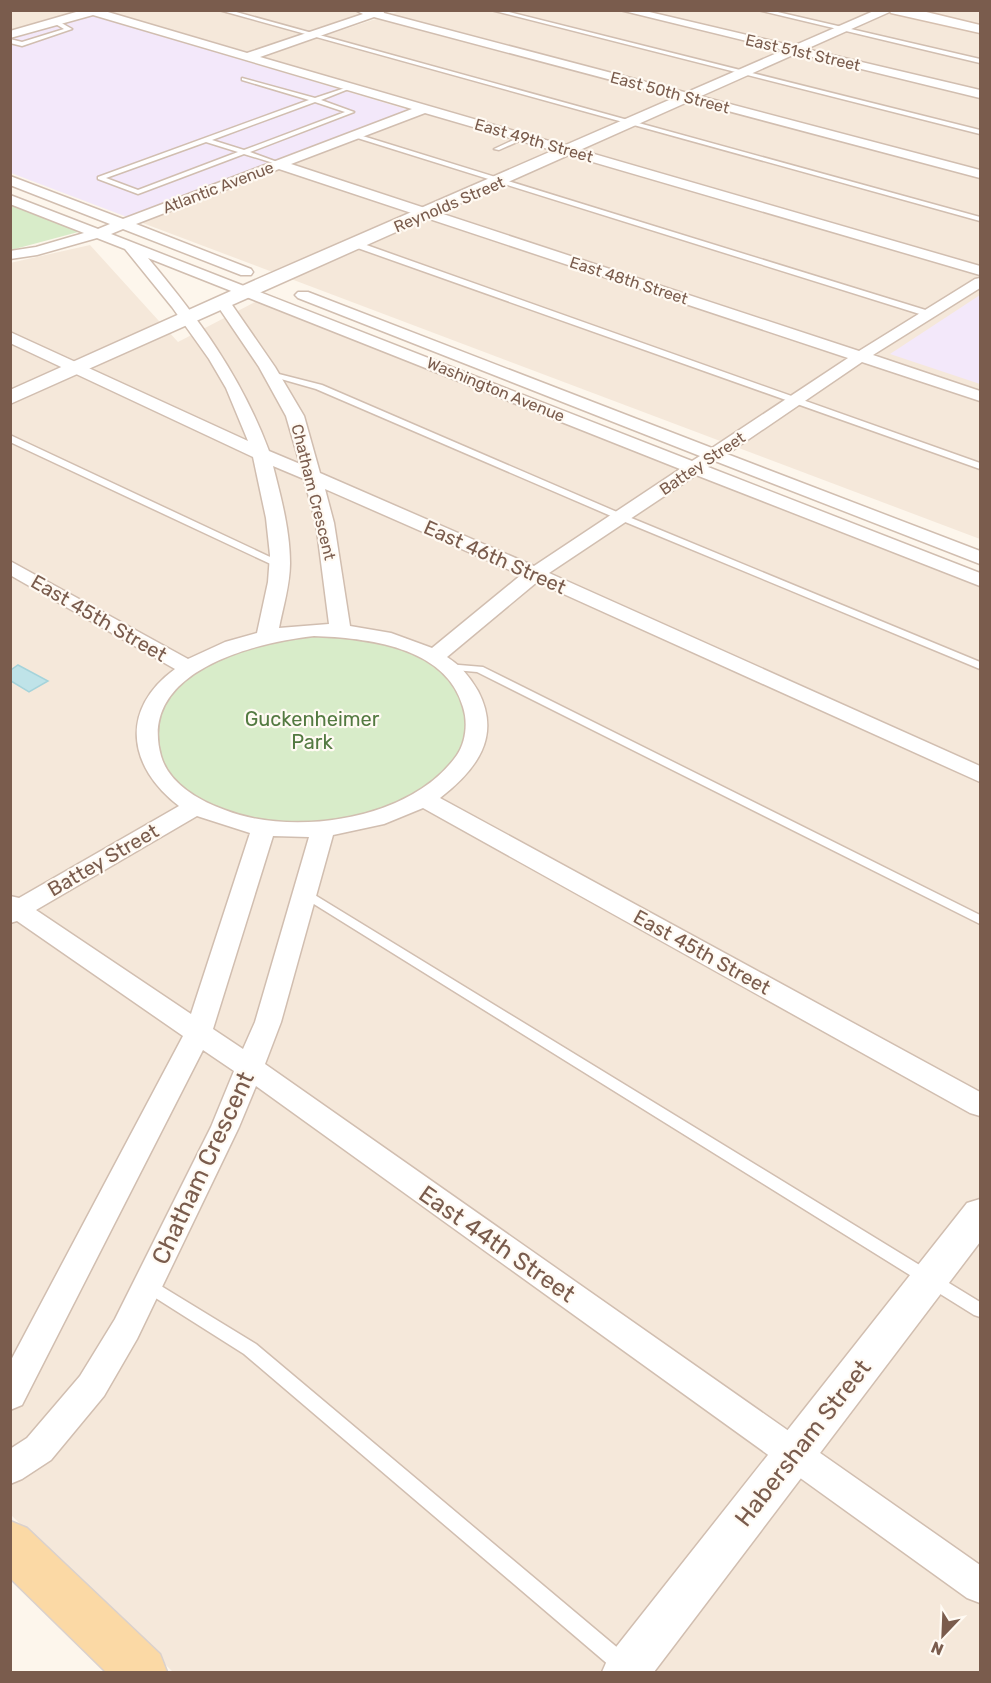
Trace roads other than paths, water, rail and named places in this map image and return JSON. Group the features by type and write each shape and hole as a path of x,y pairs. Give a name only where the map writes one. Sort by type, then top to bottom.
{"main road":[{"path":"896,10 981,29"},
{"path":"10,1544 142,1672"}],"street":[{"name":"East 50th Street","path":"360,10 379,12 691,98 981,174"},
{"name":"East 51st Street","path":"625,10 981,94"},
{"name":"Reynolds Street","path":"10,398 80,369 269,281 427,214 888,10"},
{"path":"10,35 90,11"},
{"name":"East 49th Street","path":"90,11 981,271"},
{"path":"247,57 379,12"},
{"name":"Atlantic Avenue","path":"10,255 37,251 100,233 423,109"},
{"name":"East 48th Street","path":"278,164 981,396"},
{"name":"Washington Avenue","path":"10,180 714,456 981,558"},
{"name":"Washington Avenue","path":"10,199 981,580"},
{"path":"130,246 190,317 226,370 251,420 263,455 277,523 280,565 267,635"},
{"name":"Battey Street","path":"441,662 535,574 861,356 981,282"},
{"name":"Chatham Crescent","path":"223,302 295,416 314,477 333,570 340,630"},
{"name":"East 46th Street","path":"10,338 263,455 535,574 981,775"},
{"name":"East 45th Street","path":"10,567 188,668"},
{"path":"340,630 399,641 441,662 469,693 477,714 476,736 466,759 449,780 424,799 377,819 323,829 264,828 228,820 195,807 163,783 147,753 147,722 162,693 188,668 235,645 267,635 340,630"},
{"name":"East 45th Street","path":"424,799 981,1105"},
{"name":"Battey Street","path":"13,910 195,807"},
{"path":"10,1395 198,1034 264,828"},
{"name":"Chatham Crescent","path":"10,1468 39,1449 92,1386 126,1329 225,1126 250,1068 268,1022 323,829"},
{"name":"East 44th Street","path":"13,910 250,1068 981,1586"},
{"name":"Habersham Street","path":"628,1672 981,1214"}],"lane":[{"path":"221,10 981,219"},
{"path":"493,10 981,132"},
{"path":"760,10 981,61"},
{"path":"10,41 22,44 69,29 56,22"},
{"path":"244,79 315,100 351,112 138,192 100,178 207,140 315,100 349,87"},
{"path":"353,135 929,314"},
{"path":"490,143 518,136"},
{"path":"497,149 518,136"},
{"path":"207,140 278,164"},
{"path":"355,244 981,466"},
{"path":"270,374 319,387 621,517 981,666"},
{"path":"10,438 280,565"},
{"path":"441,662 479,669 981,920"},
{"path":"304,893 981,1310"},
{"path":"147,1286 250,1349 628,1672"}],"water":[{"path":"18,665 48,681 29,692 11,681 11,670"}],"park label":[{"name":"Guckenheimer Park","path":"312,730"}]}
